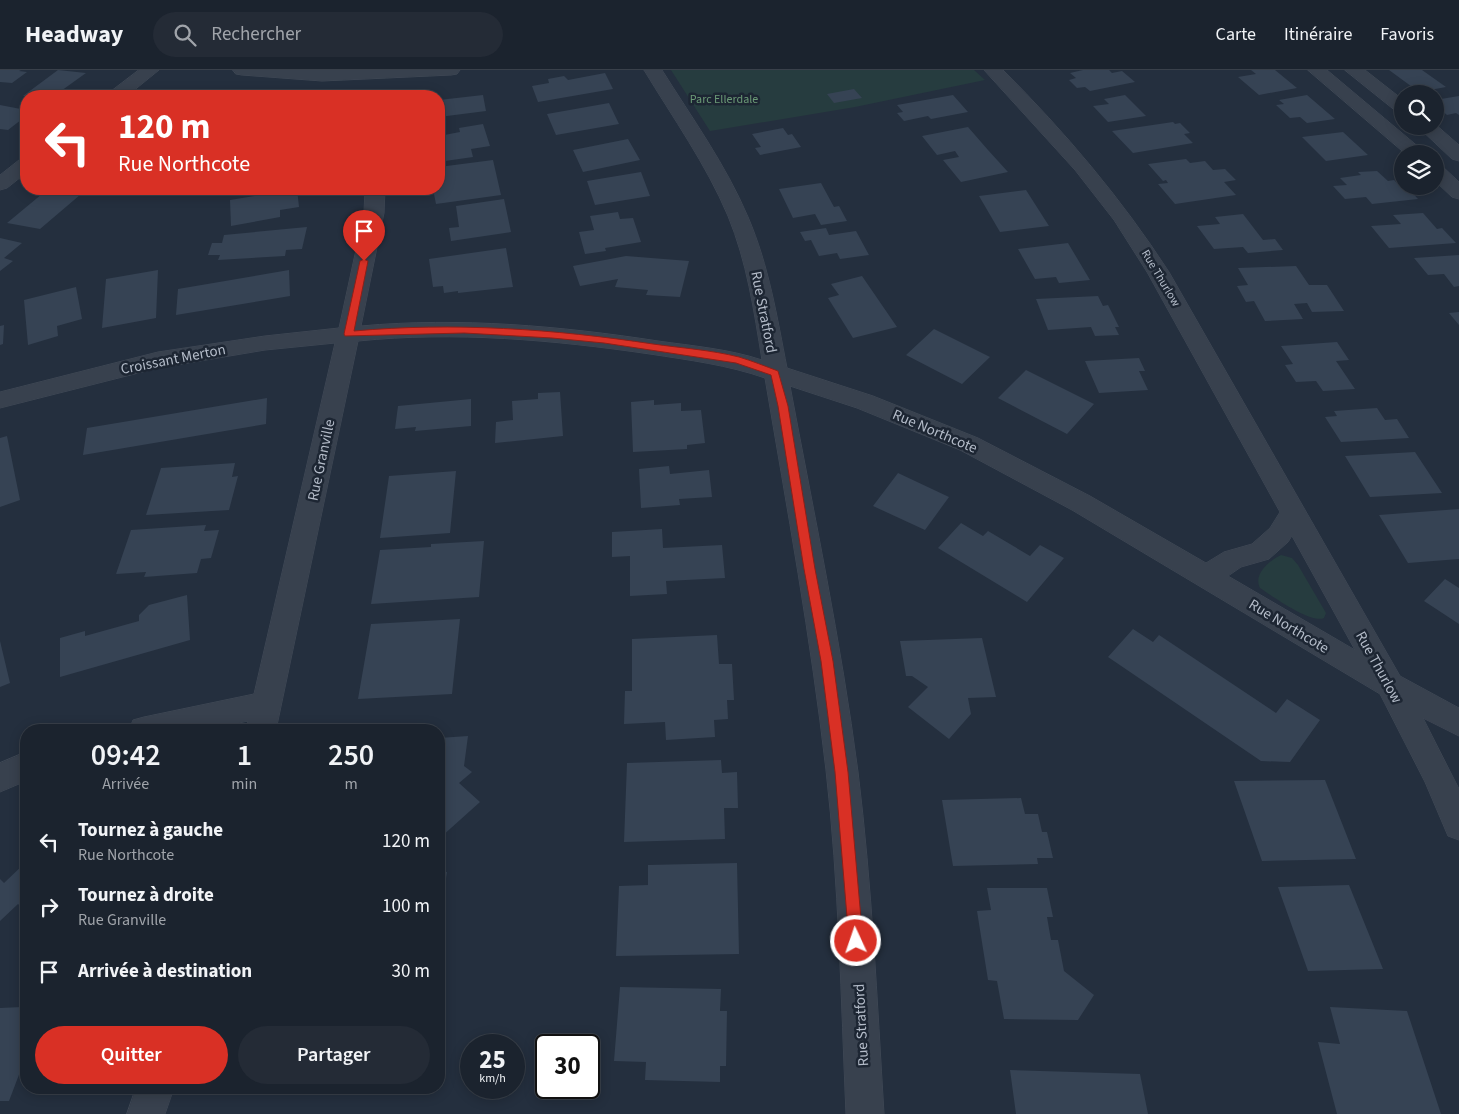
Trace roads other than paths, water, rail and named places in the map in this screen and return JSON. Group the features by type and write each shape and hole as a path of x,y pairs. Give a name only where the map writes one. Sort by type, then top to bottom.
{"street":[{"path":"124,90 150,70"},
{"path":"242,70 280,74 352,76 451,70"},
{"name":"Rue Stratford","path":"653,70 720,181 752,253 760,287 775,373 783,406 827,661 842,772 854,901 865,1114"},
{"name":"Rue Thurlow","path":"993,70 1059,137 1136,236 1390,685 1437,775 1459,825"},
{"path":"1317,70 1407,145"},
{"path":"1354,70 1394,101"},
{"path":"345,90 352,76"},
{"path":"1436,135 1459,155"},
{"path":"0,184 20,169"},
{"path":"1444,179 1459,193"},
{"name":"Rue Granville","path":"264,717 372,224 374,195"},
{"name":"Rue Northcote","path":"348,334 386,331 464,330 604,340 737,360 873,406 969,444 1081,503 1390,685 1459,723"},
{"name":"Croissant Merton","path":"0,400 158,360 265,342 348,334"},
{"path":"1207,577 1233,559 1260,552 1279,535 1293,513"},
{"path":"199,724 264,717"},
{"path":"0,778 20,769"},
{"path":"146,1114 153,1094"}],"park label":[{"name":"Parc Ellerdale","path":"724,99"}]}
